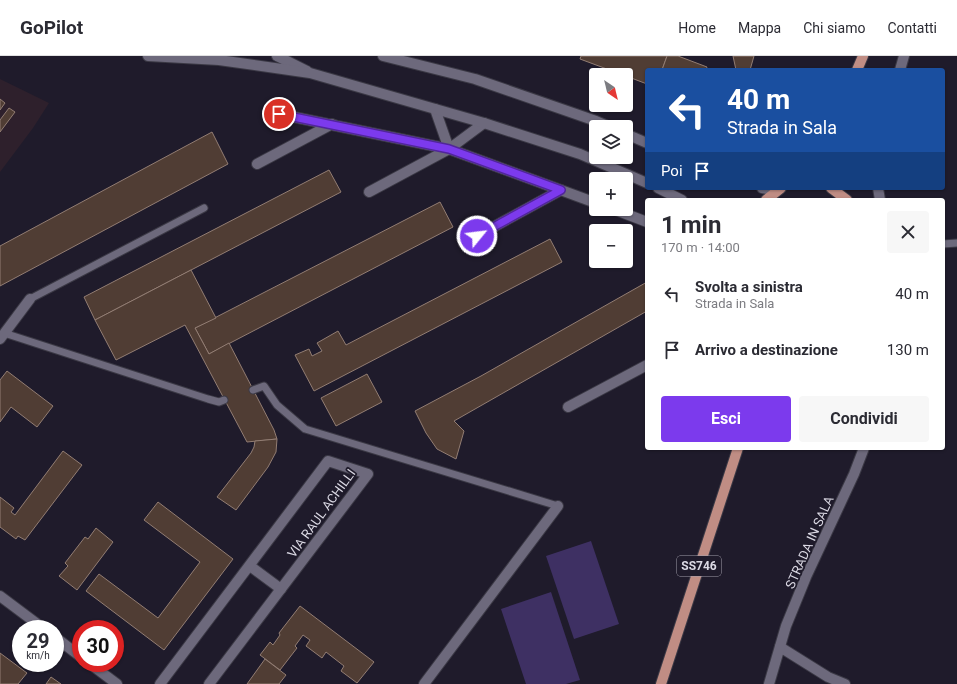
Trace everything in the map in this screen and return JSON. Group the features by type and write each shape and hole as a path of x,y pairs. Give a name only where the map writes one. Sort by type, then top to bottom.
{"main road":[{"path":"768,198 777,190"},
{"path":"834,190 844,198"},
{"name":"SS746","path":"661,684 737,450"}],"street":[{"path":"148,56 219,60 310,73 484,123 580,154 645,182"},
{"path":"219,60 230,56"},
{"path":"277,56 310,73"},
{"path":"383,56 475,79 593,120"},
{"path":"901,68 904,56"},
{"path":"435,109 449,149"},
{"path":"279,114 449,149 589,200"},
{"path":"369,192 449,149 484,123"},
{"path":"258,164 332,124"},
{"path":"633,137 645,142"},
{"path":"477,236 561,190"},
{"path":"662,190 678,198"},
{"path":"631,216 645,221"},
{"path":"2,336 30,299"},
{"path":"568,407 645,366"},
{"name":"STRADA IN SALA","path":"769,684 786,626 806,577 854,474 863,450"},
{"name":"VIA RAUL ACHILLI","path":"160,684 328,462 368,474 209,684"},
{"path":"424,684 558,506"},
{"path":"250,566 281,589"},
{"path":"0,596 32,620"},
{"path":"780,647 828,677 845,684"},
{"path":"101,672 117,684"}],"lane":[{"path":"30,299 204,208"},
{"path":"945,244 956,243"},
{"path":"2,336 208,399 220,402 224,400"},
{"path":"253,390 264,386 277,405 305,428 558,506"}],"shaded area":[{"path":"0,79 49,103 33,128 0,172"},
{"path":"591,541 619,624 574,639 546,556"},
{"path":"551,592 580,680 566,684 526,684 501,609"}],"building":[{"path":"581,56 667,56 663,68 645,68 645,83 633,79 633,68 604,68 580,59"},
{"path":"667,56 678,56 707,67 707,68 663,68"},
{"path":"733,56 754,56 751,68 736,68"},
{"path":"0,99 5,103 0,110"},
{"path":"9,108 15,112 0,132 0,120"},
{"path":"212,132 228,164 0,286 0,246"},
{"path":"329,170 341,192 95,320 84,297"},
{"path":"440,202 453,227 209,354 195,328"},
{"path":"550,239 562,262 314,391 295,355 309,349 312,356 322,351 317,343 338,331 346,345"},
{"path":"191,270 216,318 195,328 209,354 229,343 274,430 277,439 247,442 185,325 116,360 95,320"},
{"path":"645,283 645,312 454,421 464,431 456,459 437,449 426,433 415,411 481,376"},
{"path":"7,371 53,406 37,427 11,407 0,422 0,380"},
{"path":"367,374 382,402 336,426 321,398"},
{"path":"277,439 276,452 268,467 236,510 217,497 251,453 255,441"},
{"path":"63,451 82,465 25,540 18,536 16,539 0,527 0,497 14,508 11,512 15,515"},
{"path":"158,502 233,559 164,650 86,591 99,574 158,618 200,562 144,520"},
{"path":"96,528 113,542 77,590 59,576 68,566 65,563 85,537 88,539"},
{"path":"300,606 374,662 357,683 341,671 344,666 326,652 322,658 306,646 310,640 303,635 295,646 297,648 280,670 260,655 270,642 273,645 280,635 279,633"},
{"path":"0,653 12,662 12,672 27,673 18,684 0,684"},
{"path":"265,659 286,675 279,684 247,684"},
{"path":"51,677 61,684 46,684"}],"route":[{"path":"279,114 449,149 561,190 477,236"}]}
